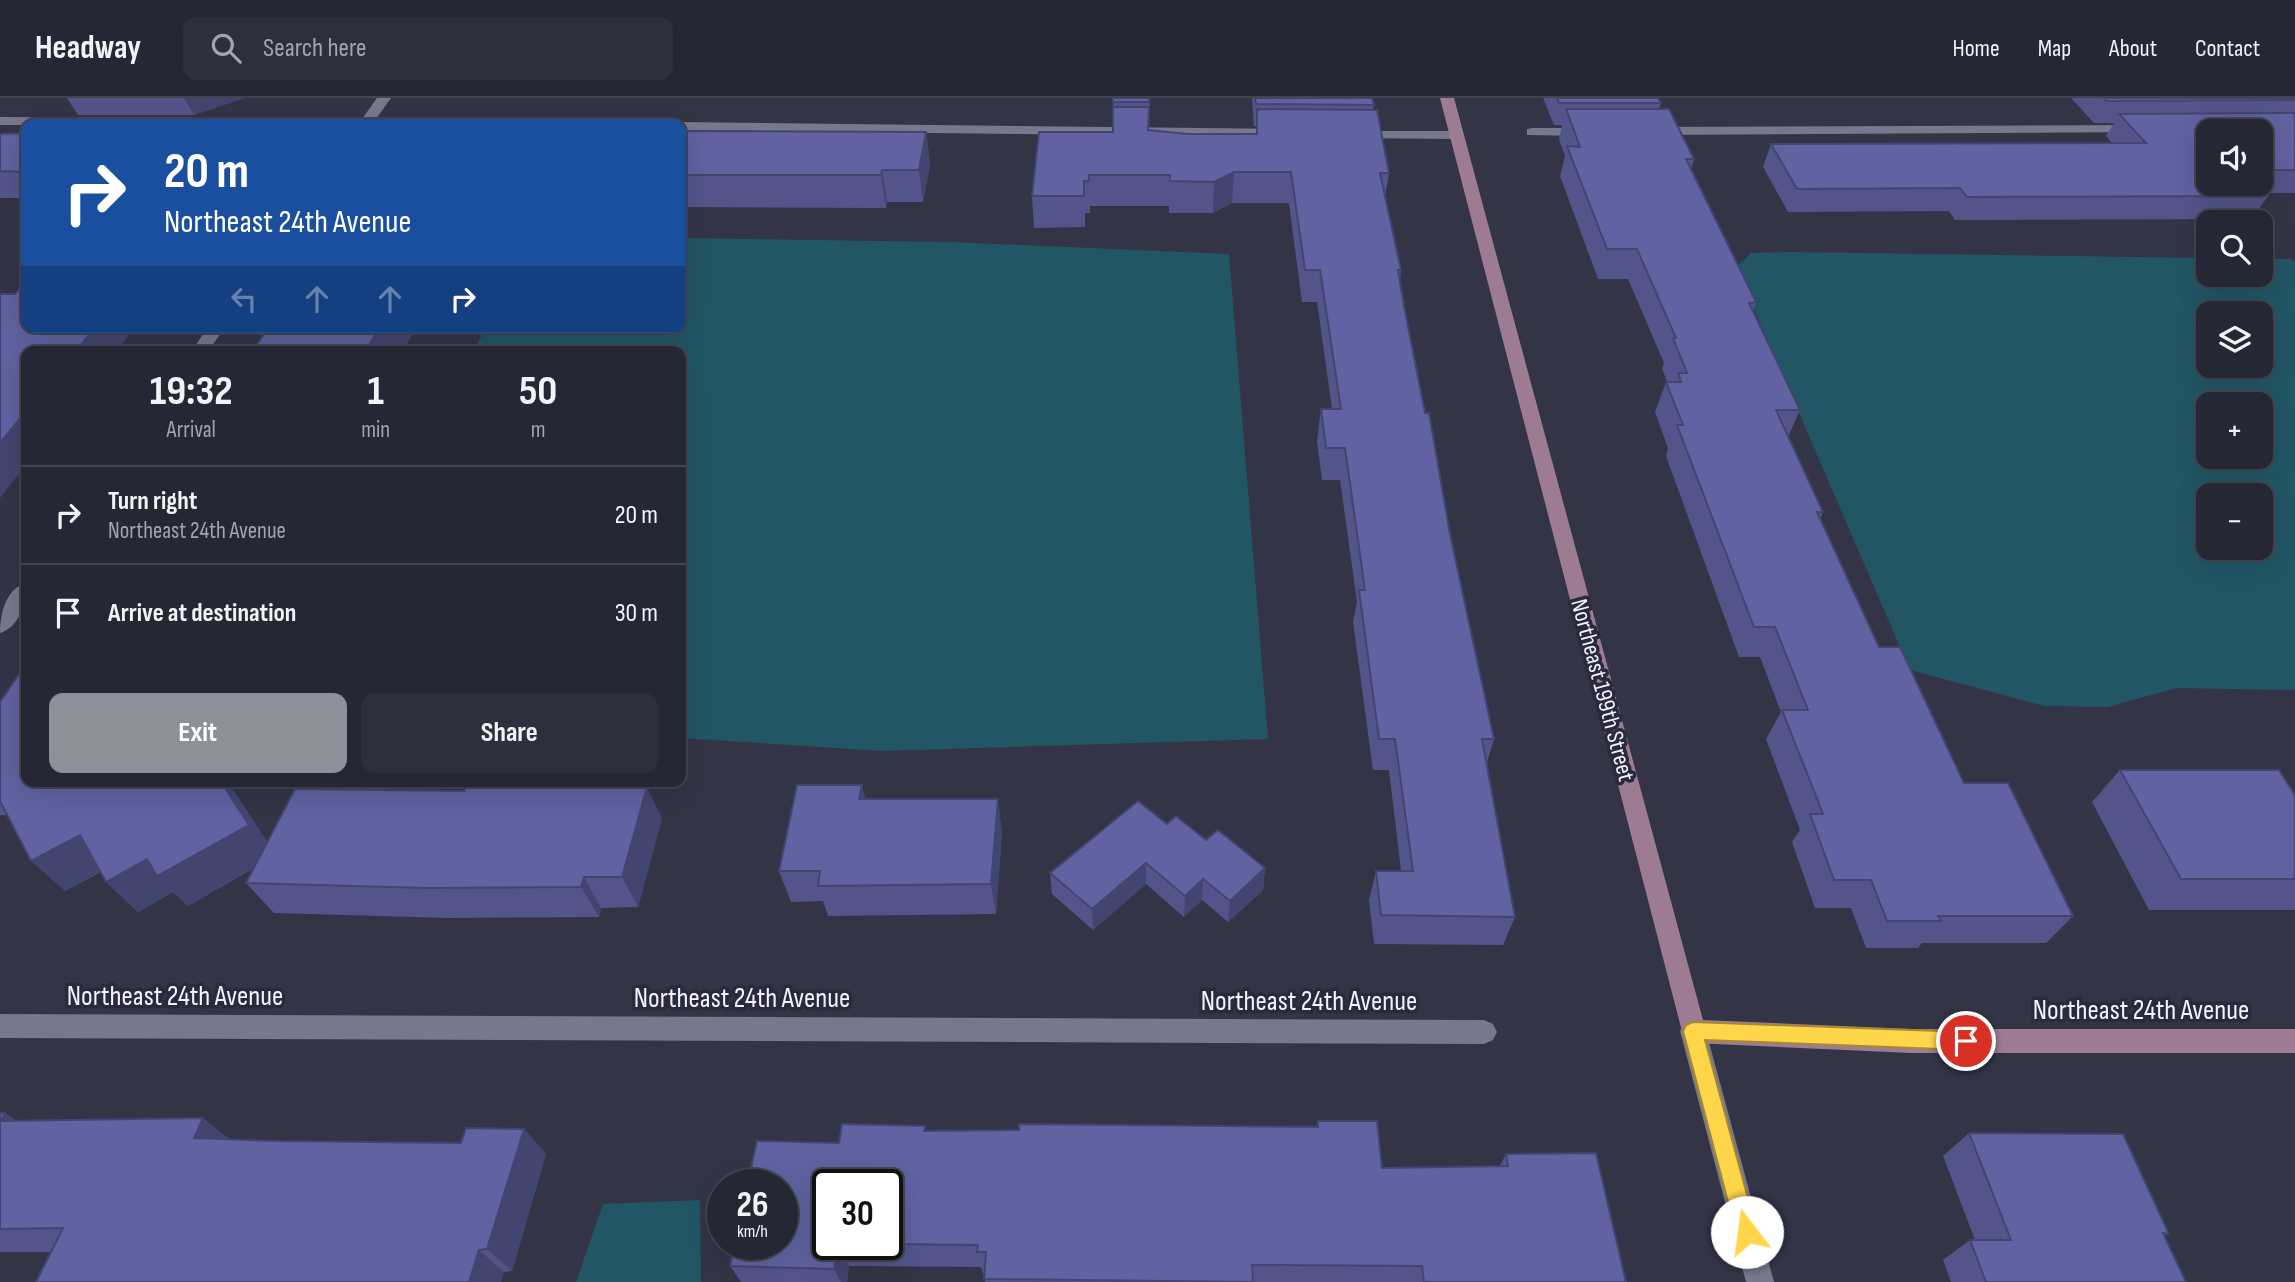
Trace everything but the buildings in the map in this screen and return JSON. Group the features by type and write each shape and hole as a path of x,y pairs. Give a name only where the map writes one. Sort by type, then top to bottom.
{"street":[{"path":"368,119 384,98"},
{"name":"Northeast 199th Street","path":"1447,98 1760,1282"},
{"path":"0,121 21,121"},
{"path":"686,126 1294,133"},
{"path":"1640,131 2156,129"},
{"path":"1532,132 1601,132"},
{"path":"1346,134 1455,135"},
{"path":"0,626 21,597"},
{"name":"Northeast 24th Avenue","path":"0,1026 1484,1032"},
{"name":"Northeast 24th Avenue","path":"1693,1031 1911,1041 2295,1041"}],"water":[{"path":"686,238 950,242 1229,254 1268,739 882,751 686,738 686,346 476,346 483,333 686,333"},
{"path":"1788,252 2196,258 2196,287 2273,287 2273,259 2290,259 2295,262 2295,690 2176,688 2108,707 2044,706 1910,670 1736,267 1751,253"},
{"path":"700,1200 701,1282 576,1282 603,1204"}],"route":[{"path":"1747,1232 1693,1031 1966,1041"}]}
